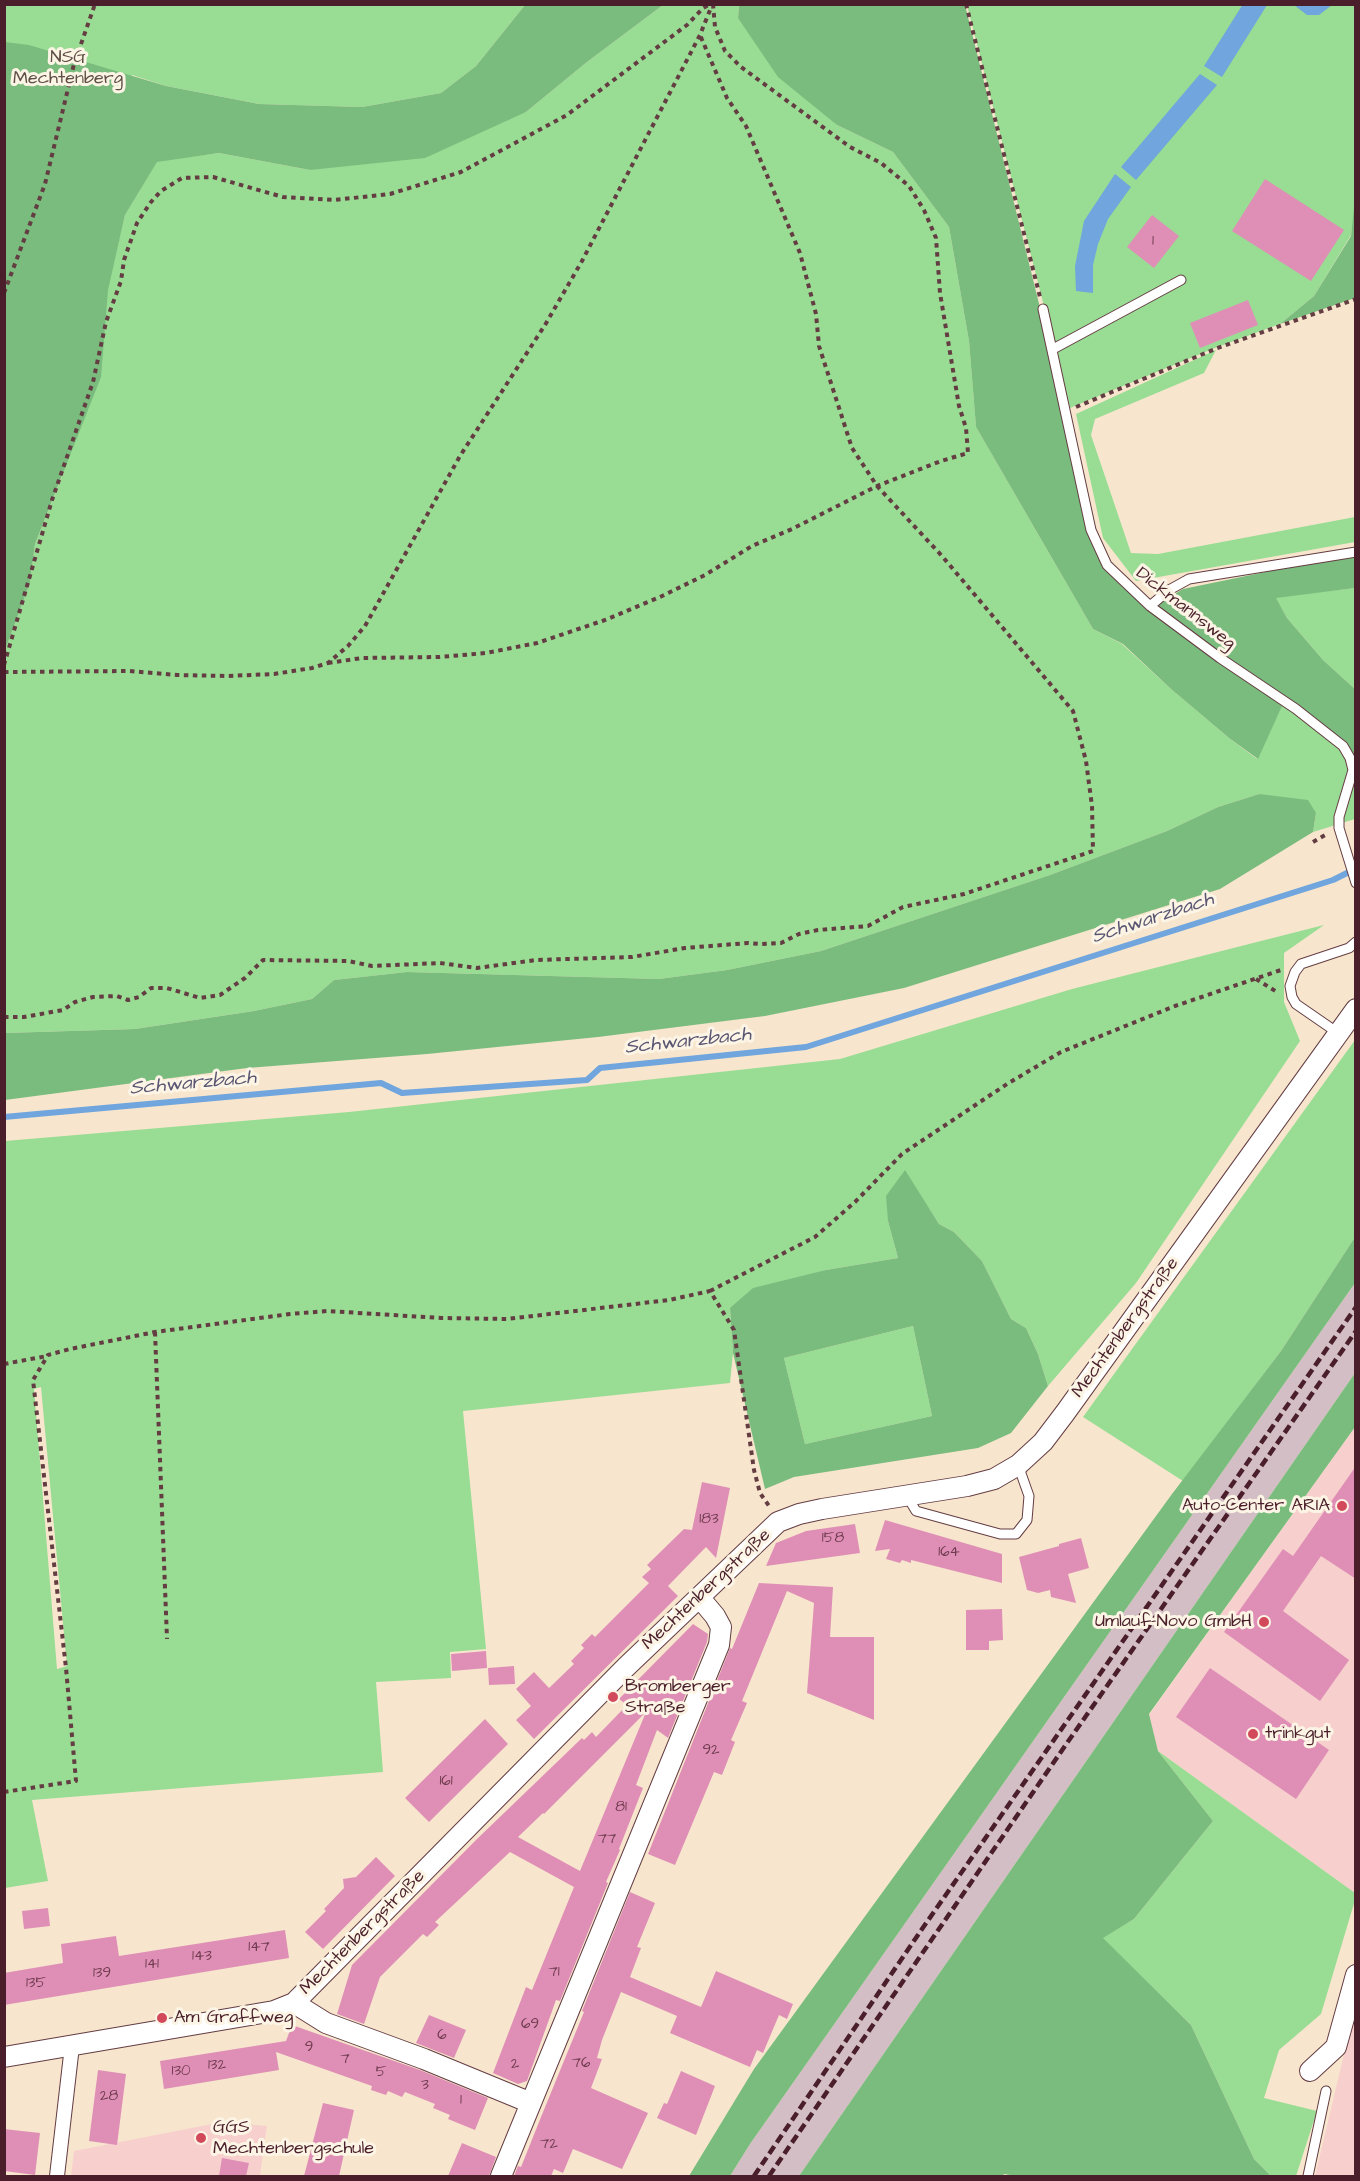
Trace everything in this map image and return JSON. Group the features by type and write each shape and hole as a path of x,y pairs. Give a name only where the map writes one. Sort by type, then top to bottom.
{"street":[{"name":"Mechtenbergstraße","path":"4,2057 274,2011 294,2003 626,1666 778,1522 822,1509 967,1486 994,1479 1018,1465 1043,1442 1065,1413 1356,1009"},
{"path":"501,2176 719,1645 721,1627 699,1597"},
{"path":"1310,2071 1336,2047 1356,1975"},
{"path":"294,2003 326,2023 424,2059 531,2103"},
{"path":"57,2176 72,2046"}],"lane":[{"path":"1053,349 1181,279"},
{"name":"Dickmannsweg","path":"1043,309 1053,349 1064,412 1097,547 1117,577 1150,606 1343,746 1350,758 1353,770 1339,817 1341,838 1356,883"},
{"path":"1150,606 1169,590 1189,579 1356,552"},
{"path":"1338,1033 1303,1010 1292,998 1290,986 1301,964 1349,948 1356,942"},
{"path":"906,1495 916,1511 1000,1534 1016,1534 1027,1520 1029,1496 1018,1465"},
{"path":"1308,2176 1326,2091"}],"path":[{"path":"4,293 45,184 74,64 95,4"},
{"path":"328,663 348,646 365,626 460,456 550,316 582,261 700,34 712,4"},
{"path":"4,672 129,671 226,676 274,674 362,657 440,657 486,653 537,644 605,620 660,597 705,575 752,546 792,529 877,486 968,453 966,428 959,406 940,292 936,238 924,210 909,186 881,163 850,147 741,67 725,51 715,27 712,4"},
{"path":"4,665 52,500 93,382 106,322 121,281 124,260 137,223 161,191 182,178 213,177 283,197 334,200 390,194 462,172 567,115 687,25 703,8 712,4"},
{"path":"966,4 1043,309"},
{"path":"4,1017 24,1017 63,1010 75,1002 93,997 117,996 128,1000 139,997 151,988 167,988 200,998 220,994 245,978 263,960 348,961 372,966 440,963 477,968 536,960 632,957 685,948 782,943 799,934 818,930 868,926 903,907 964,894 1093,851 1092,806 1086,761 1073,711 942,556 877,486 852,447 838,410 819,346 816,314 800,253 746,126 727,98 700,34"},
{"path":"1064,412 1215,349 1356,299"},
{"path":"4,1364 155,1332 263,1316 327,1311 441,1318 507,1319 669,1300 710,1291 815,1238 855,1202 902,1154 1006,1084 1061,1052 1175,1006 1301,964"},
{"path":"710,1291 734,1329 754,1470 760,1493 778,1522"},
{"path":"155,1332 167,1639"},
{"path":"4,1792 76,1781 66,1668 33,1380 48,1355"}],"shaded area":[{"path":"1355,1283 1355,1373 799,2176 730,2176 750,2144"},
{"path":"1355,1427 1355,1893 1158,1751 1149,1715"},
{"path":"1355,2008 1355,2176 1315,2176"},
{"name":"GGS Mechtenbergschule","path":"222,2122 267,2126 260,2176 71,2176 74,2151"}],"green space":[{"name":"NSG Mechtenberg","path":"5,5 525,5 476,66 441,93 362,107 259,104 166,86 132,75 5,563"},
{"name":"NSG Mechtenberg","path":"525,5 663,5 587,62 526,112 425,158 310,170 219,153 157,162 125,215 108,290 101,377 35,544 30,583 5,650 5,42 29,45 166,86 259,104 362,107 441,93 476,66"},
{"path":"663,5 739,5 738,18 837,125 893,152 949,227 969,341 976,427 1093,629 1122,644 1171,689 1257,759 1282,705 1313,722 1355,757 1355,819 1313,832 1316,813 1259,794 1218,807 1167,831 1050,875 821,951 727,970 659,979 407,972 334,980 312,999 254,1011 135,1029 5,1033 5,650 30,583 35,544 63,474 125,215 157,161 219,153 310,170 526,112 587,62"},
{"path":"739,5 965,5 1104,566 1154,606 1183,589 1355,556 1355,588 1276,598 1287,618 1323,660 1355,689 1355,757 1313,722 1282,706 1258,759 1229,738 1171,689 1123,644 1093,629 976,427 969,341 949,227 893,152 837,125 778,77 738,18"},
{"path":"967,5 1355,5 1356,197 1351,235 1314,296 1280,324 1215,348 1070,408"},
{"path":"1355,197 1355,298 1280,324 1314,296 1351,236"},
{"path":"1216,350 1204,373 1095,419 1091,435 1131,553 1158,554 1355,517 1355,542 1136,581 1103,538 1076,414"},
{"path":"1355,588 1355,689 1323,660 1287,618 1275,597"},
{"path":"1259,794 1308,800 1316,813 1313,832 1220,889 904,988 765,1016 598,1037 427,1054 247,1068 5,1100 5,1033 135,1029 254,1011 312,999 334,980 407,972 659,979 727,970 821,951 1050,875 1167,831 1218,807"},
{"path":"1324,925 1284,953 1284,1002 1300,1041 1136,1283 1048,1386 1038,1354 1026,1328 1011,1319 982,1261 954,1232 939,1224 904,1171 888,1221 898,1258 826,1270 730,1308 733,1353 730,1383 463,1411 486,1649 450,1652 451,1678 376,1682 383,1772 32,1800 48,1881 5,1888 5,1141 349,1112 840,1059 1072,989","holes":["41,1387 67,1666 41,1674 57,1669 34,1389"]},
{"path":"1355,1040 1355,1237 1281,1351 1183,1481 1083,1417"},
{"path":"905,1170 939,1224 954,1232 982,1261 1011,1319 1026,1328 1038,1354 1048,1386 1011,1433 978,1448 794,1477 765,1489 733,1353 730,1308 753,1288 826,1270 898,1258 888,1221 886,1196","holes":["913,1326 932,1416 805,1444 784,1358"]},
{"path":"1355,1237 1355,1283 750,2144 730,2176 689,2176 754,2069 1172,1494 1281,1351"},
{"path":"913,1326 932,1416 805,1444 784,1358"},
{"path":"1355,1373 1355,1427 1149,1714 1158,1751 1213,1821 1134,1919 1103,1938 1191,2025 1254,2159 1271,2176 1016,2176 1004,2174 1003,2176 799,2176"},
{"path":"1158,1751 1355,1893 1355,1900 1321,2014 1279,2050 1264,2098 1317,2111 1296,2176 1271,2176 1254,2159 1191,2025 1102,1938 1134,1919 1213,1821"}],"water":[{"path":"1243,4 1267,5 1222,77 1204,66"},
{"path":"1294,5 1332,5 1319,15 1307,15"},
{"path":"1200,74 1217,85 1136,180 1121,167"},
{"path":"1115,174 1131,187 1108,219 1098,244 1093,265 1093,293 1076,291 1075,266 1084,221"}],"building":[{"path":"1265,179 1344,230 1311,281 1232,231"},
{"path":"1152,215 1179,236 1154,268 1127,247"},
{"path":"1248,300 1258,325 1200,348 1190,323"},
{"name":"Umlauf-Novo GmbH","path":"1356,1466 1356,1579 1321,1556 1283,1611 1349,1660 1320,1701 1224,1632 1283,1549 1293,1556"},
{"path":"702,1482 730,1488 716,1558 706,1547 668,1586 678,1596 534,1739 516,1720 531,1706 516,1689 534,1672 549,1688 574,1664 571,1661 584,1648 581,1645 592,1634 595,1637 649,1583 642,1577 651,1569 647,1565 684,1529 692,1530"},
{"path":"885,1520 1002,1554 1002,1583 911,1560 911,1563 902,1560 900,1563 886,1559 890,1549 875,1551"},
{"path":"855,1524 860,1553 766,1566 776,1543 806,1531"},
{"path":"1081,1538 1089,1568 1068,1574 1076,1603 1051,1597 1050,1590 1038,1593 1027,1590 1019,1557"},
{"path":"759,1583 833,1587 830,1637 874,1637 874,1720 807,1693 814,1603 787,1591 742,1701 747,1703 731,1740 735,1742 722,1775 714,1772 675,1865 648,1854 730,1648 732,1649"},
{"path":"1002,1609 1003,1640 989,1641 989,1650 966,1650 966,1610"},
{"path":"693,1624 708,1634 707,1642 668,1738 657,1730 636,1785 643,1788 606,1882 608,1883 560,2001 556,2000 527,2081 518,2084 493,2073 526,1987 532,1990 574,1887 510,1852 435,1922 439,1925 427,1937 423,1934 380,1977 364,2024 337,2014 352,1965 477,1839 582,1738 584,1740 592,1732 596,1737 627,1705 619,1699","holes":["646,1712 580,1871 518,1837"]},
{"path":"486,1651 487,1668 452,1671 451,1654"},
{"path":"514,1666 515,1684 489,1685 488,1668"},
{"name":"trinkgut","path":"1210,1668 1329,1750 1296,1799 1176,1717"},
{"path":"485,1719 508,1744 429,1822 405,1798"},
{"path":"376,1857 395,1876 323,1949 305,1932 344,1888 343,1879 356,1877"},
{"path":"630,1892 655,1903 637,1947 641,1948 630,1977 701,2007 716,1971 793,2004 787,2019 779,2015 763,2053 757,2050 750,2067 670,2033 677,2016 621,1992 602,2040 597,2058 602,2059 591,2088 648,2113 622,2169 573,2149 563,2173 554,2169 551,2176 514,2176 518,2166 521,2167"},
{"path":"48,1908 50,1926 24,1929 22,1911"},
{"path":"285,1930 289,1958 4,2005 4,1973 63,1963 61,1944 116,1936 119,1956"},
{"path":"429,2015 466,2030 454,2058 416,2043"},
{"path":"292,2025 420,2070 488,2098 475,2130 448,2119 450,2115 433,2108 435,2104 405,2092 402,2097 388,2091 386,2095 371,2090 372,2086 276,2052 279,2070 164,2089 160,2061 286,2041"},
{"path":"98,2070 126,2074 117,2145 89,2141"},
{"path":"681,2071 715,2086 696,2135 657,2118 664,2103 667,2104"},
{"path":"323,2103 354,2110 339,2176 304,2176"},
{"path":"4,2129 40,2133 35,2175 4,2171"},
{"path":"462,2143 496,2157 489,2176 448,2176"},
{"path":"222,2158 249,2163 246,2176 219,2176"}],"waterway":[{"name":"Schwarzbach","path":"4,1117 381,1083 402,1093 587,1080 600,1068 806,1047 1333,880 1355,869"}],"railway":[{"path":"754,2176 922,1929 1356,1307"},
{"path":"769,2176 1067,1743 1356,1331"}],"place":[{"name":"Auto-Center ARIA","path":"1342,1506"},
{"name":"Umlauf-Novo GmbH","path":"1264,1622"},
{"name":"Bromberger Straße","path":"613,1697"},
{"name":"trinkgut","path":"1253,1734"},
{"name":"Am Graffweg","path":"162,2018"},
{"name":"GGS Mechtenbergschule","path":"201,2138"}]}
